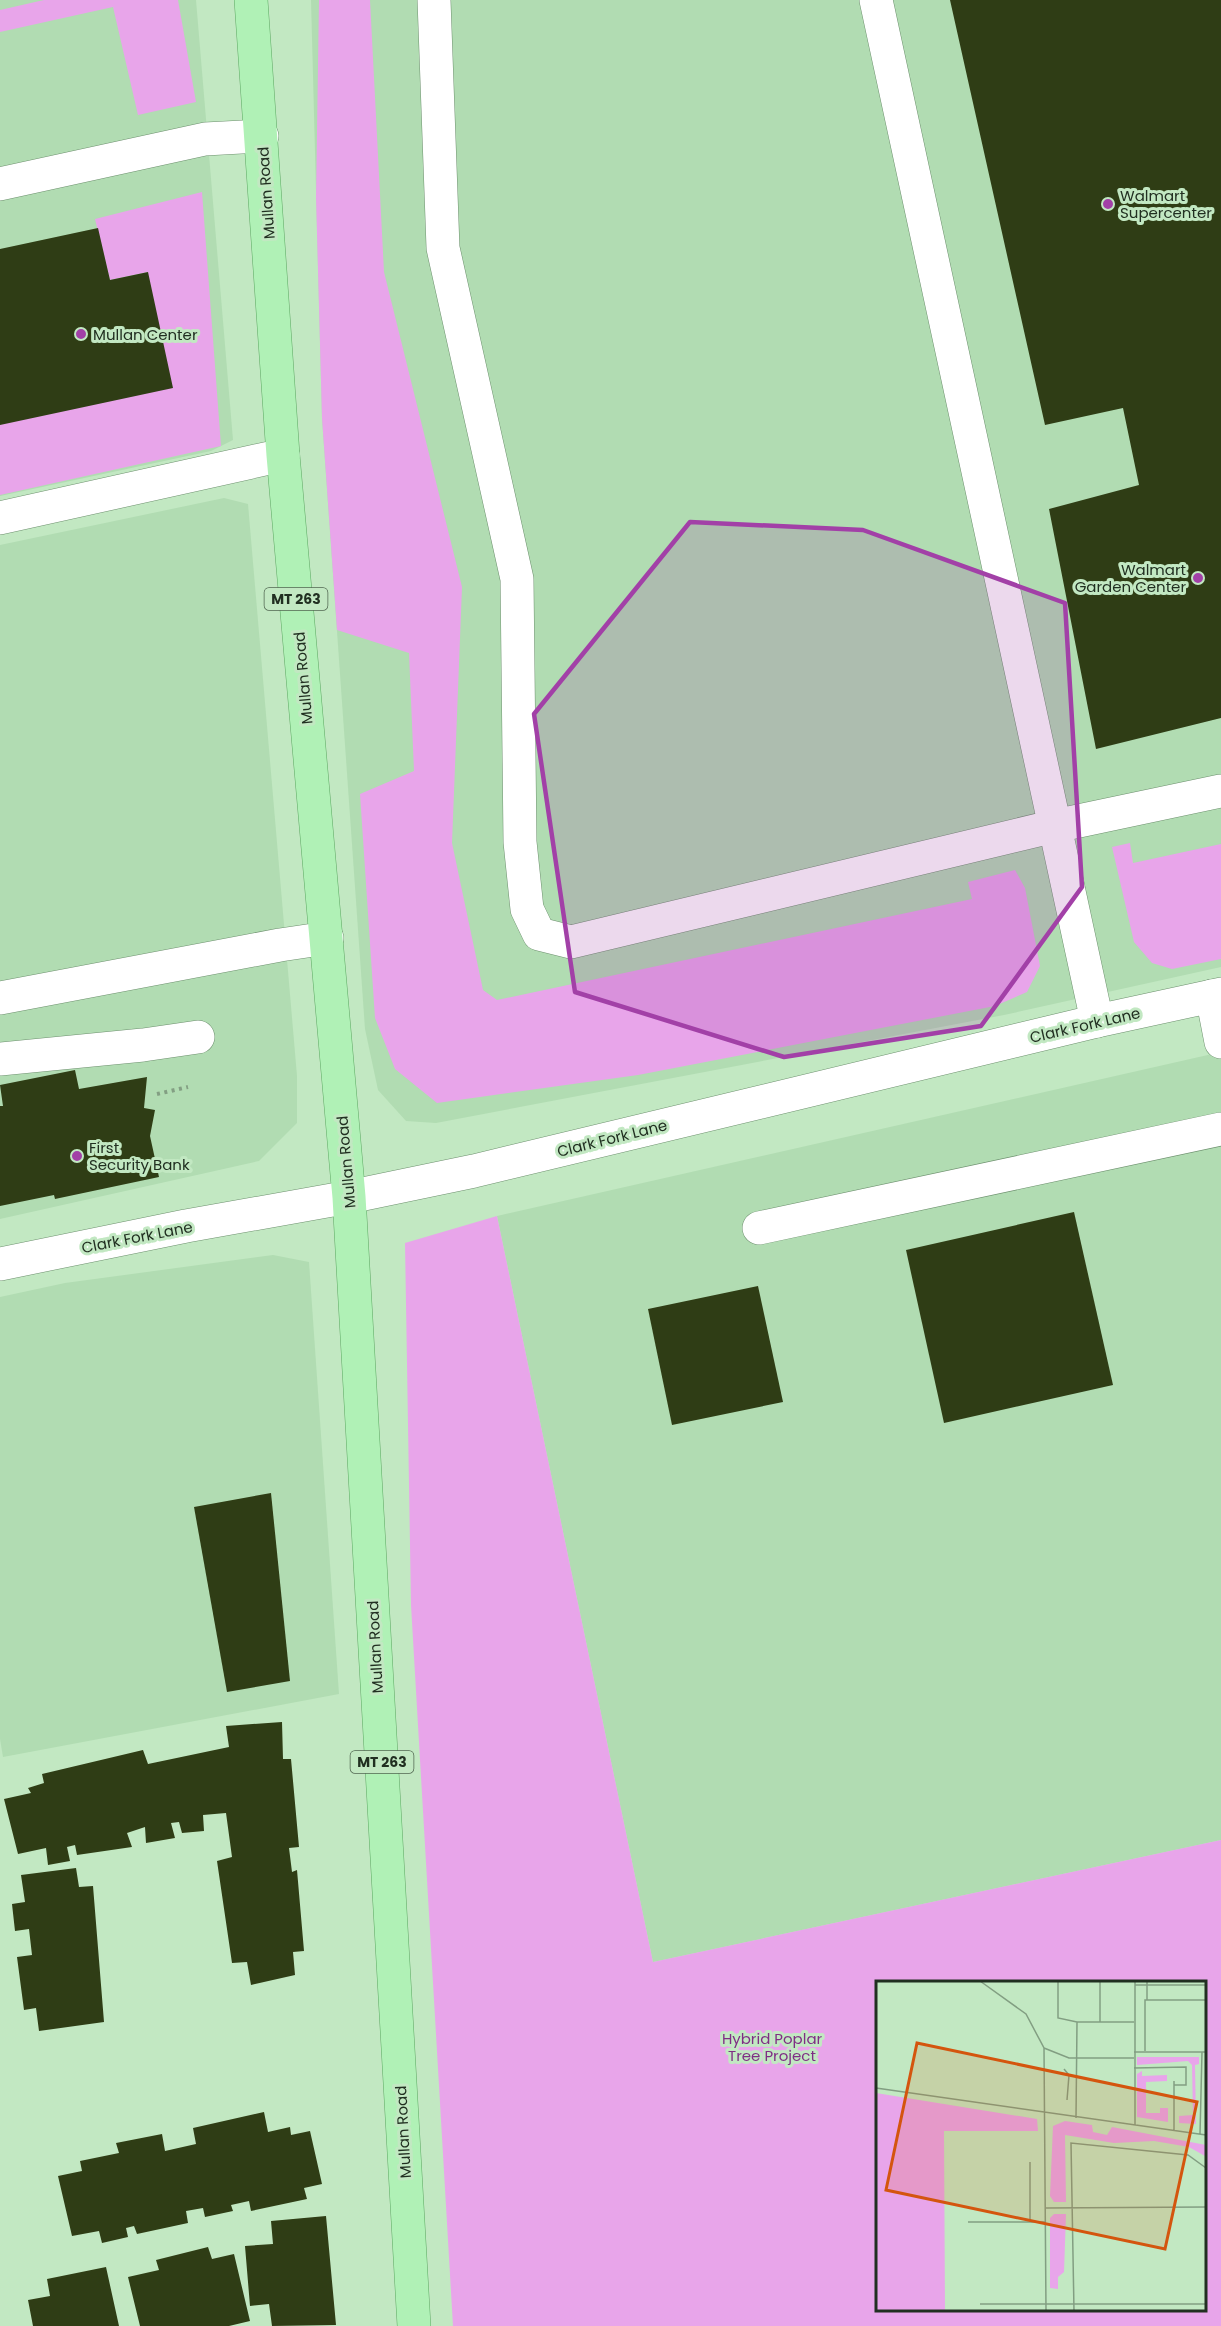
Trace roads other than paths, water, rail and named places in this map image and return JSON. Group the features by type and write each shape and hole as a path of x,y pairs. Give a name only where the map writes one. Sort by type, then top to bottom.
{"main road":[{"name":"Mullan Road","path":"251,0 283,455 349,1197 414,2326"}],"street":[{"path":"434,0 443,248 517,579 520,842 526,909 539,934 571,942 1055,826 1221,791"},
{"path":"876,0 1097,1021"},
{"path":"0,184 205,139 262,135"},
{"path":"0,518 283,455"},
{"path":"0,998 327,938"},
{"path":"1216,995 1221,1041"},
{"name":"Clark Fork Lane","path":"0,1264 474,1171 1097,1021 1216,995"},
{"path":"0,1059 143,1045 198,1037"},
{"path":"759,1228 1221,1129"}],"place":[{"name":"Walmart Supercenter","path":"1108,204"},
{"name":"Mullan Center","path":"81,334"},
{"name":"Walmart Garden Center","path":"1198,578"},
{"name":"First Security Bank","path":"77,1156"}],"park label":[{"name":"Hybrid Poplar Tree Project","path":"772,2046"}]}
